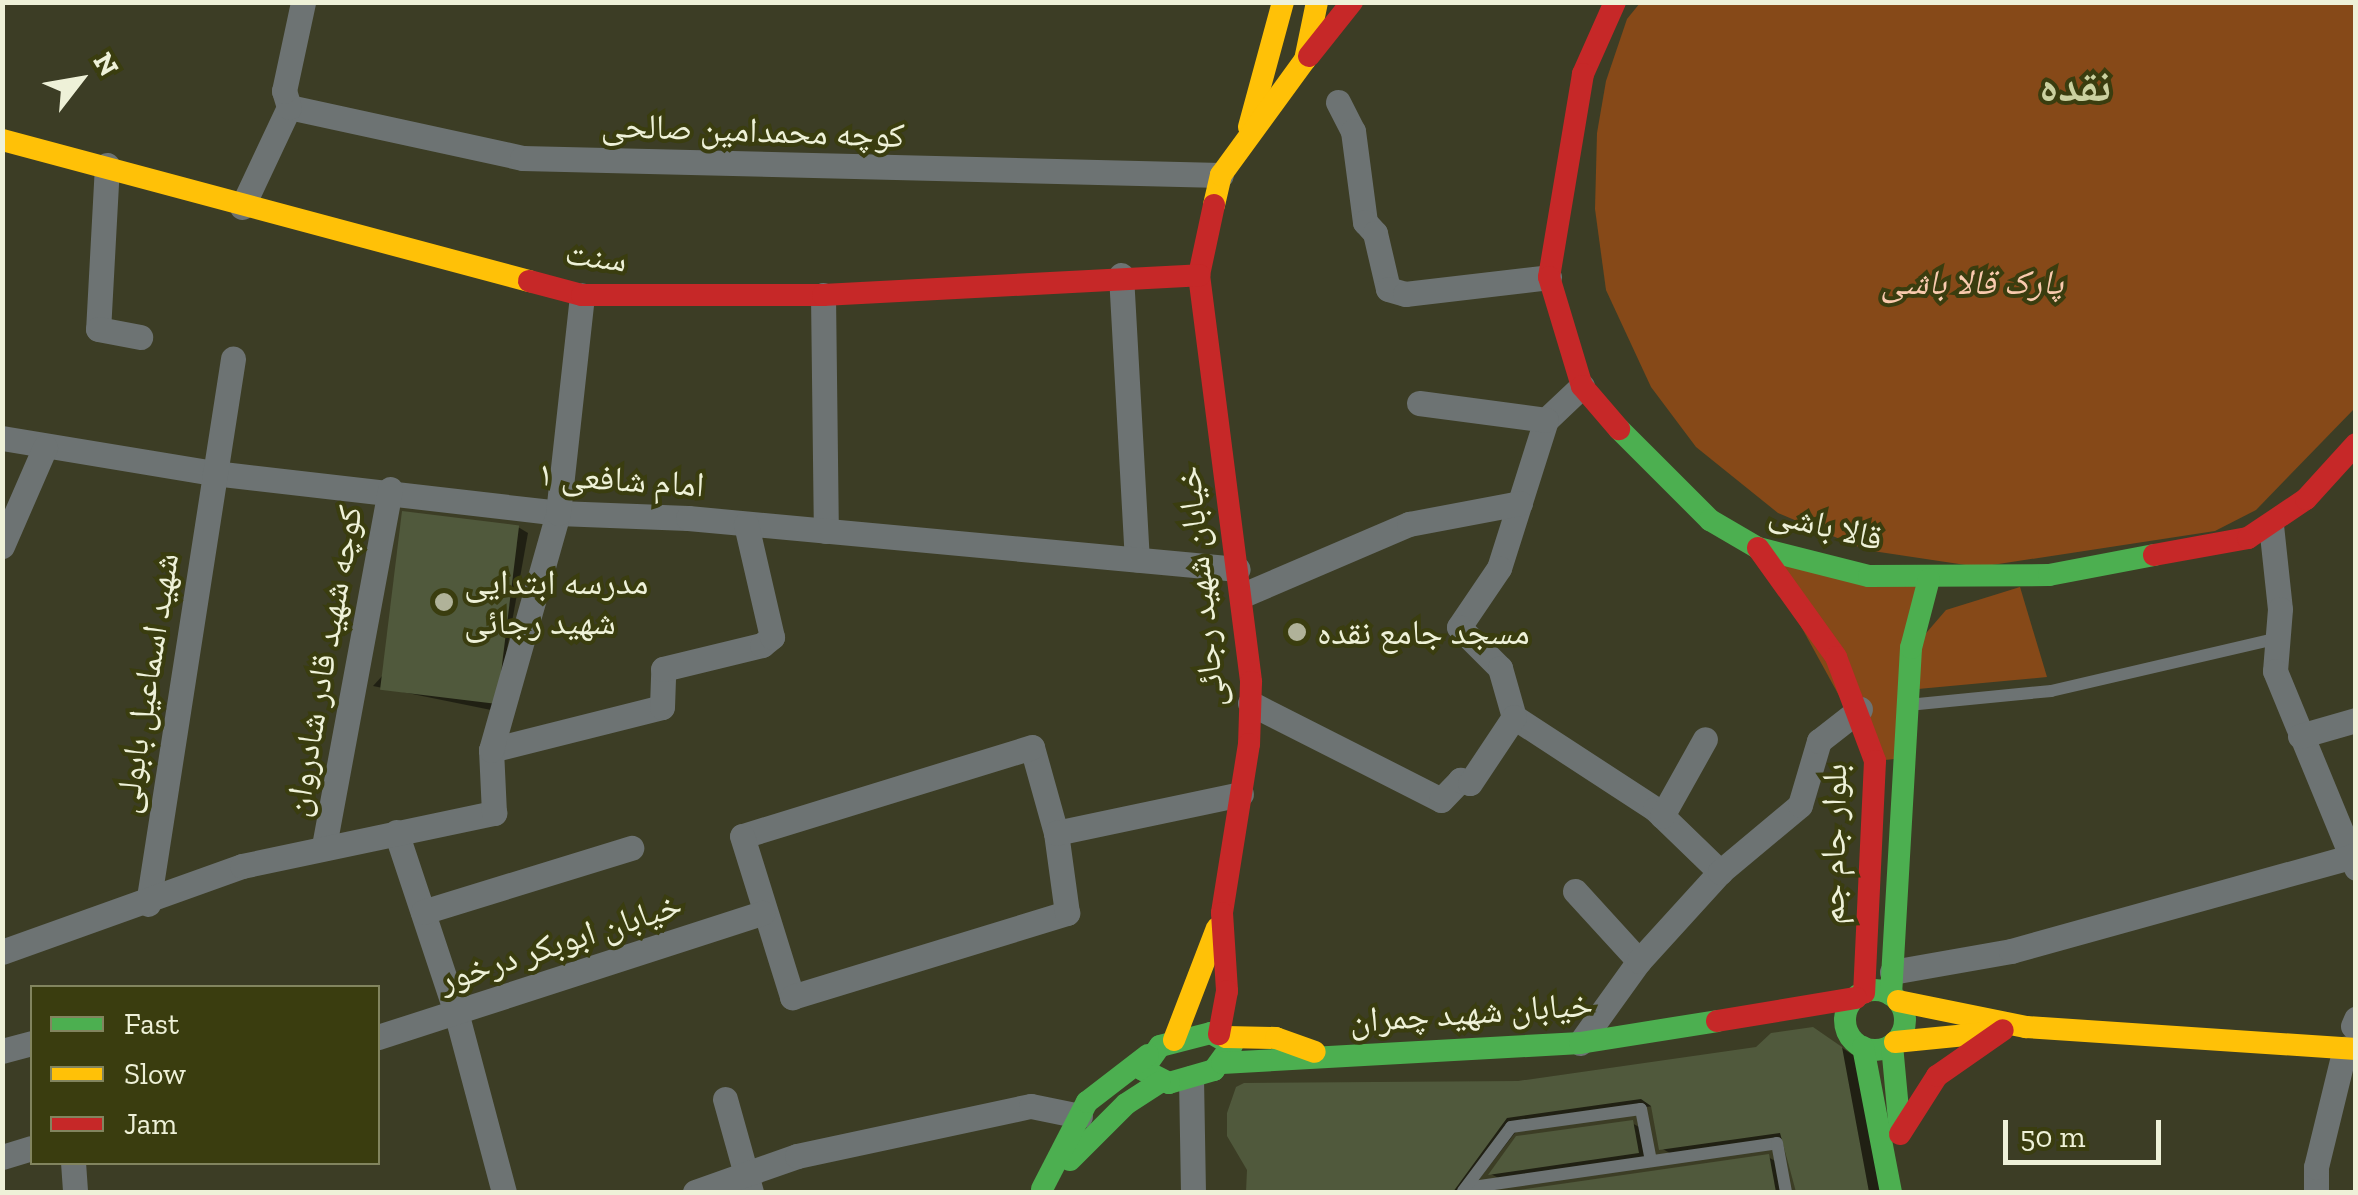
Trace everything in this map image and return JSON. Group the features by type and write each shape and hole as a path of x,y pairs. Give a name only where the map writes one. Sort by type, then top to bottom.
{"main road":[{"name":"خیابان شهید رجائی","path":"1245,142 1283,2"},
{"name":"خیابان شهید رجائی","path":"1222,1063 1231,1054 1223,1036 1227,991 1222,913 1241,794 1250,703 1243,595 1199,275 1221,175 1305,60 1317,2"},
{"path":"1269,46 1284,58 1305,60 1352,2"},
{"name":"قالا باشی","path":"1615,2 1584,74 1552,223 1549,276 1582,386 1658,475 1710,520 1758,548 1869,576 1930,579 2049,575 2186,554 2248,538 2271,524 2356,444"},
{"name":"سنت","path":"2,140 108,165 242,207 582,295 823,295 1121,275 1199,275"},
{"name":"بلوار جام جم","path":"1758,548 1836,657 1860,709 1874,761 1860,995"},
{"name":"بلوار جام جم","path":"1894,989 1910,648 1930,579"},
{"path":"1174,1040 1222,913"},
{"path":"1894,989 1905,1019 1893,1044 1902,1192"},
{"path":"1891,1192 1847,1012 1860,995 1894,989 2015,1028"},
{"name":"خیابان شهید چمران","path":"1222,1063 1580,1043 1724,1024 1860,995"},
{"name":"خیابان شهید چمران","path":"1724,1024 1855,1039"},
{"path":"1900,1134 1937,1076 2015,1028"},
{"path":"1855,1039 1893,1044 2015,1028 2240,1037 2353,1034"},
{"path":"1040,1190 1080,1116 1103,1085 1174,1040 1223,1036 1276,1038 1325,1056"},
{"path":"1148,1056 1144,1070 1160,1082"},
{"path":"1040,1190 1126,1104 1160,1082 1191,1078 1222,1063"}],"street":[{"path":"242,207 289,107 284,91 303,2"},
{"path":"1338,102 1353,131 1365,222 1375,234 1388,289 1405,294 1549,276"},
{"name":"کوچه محمدامین صالحی","path":"289,107 522,158 1221,175"},
{"path":"108,165 98,329 140,337"},
{"path":"1121,275 1137,560"},
{"path":"2,952 148,904 242,866 494,813 492,750 558,513 582,295"},
{"path":"823,295 826,530"},
{"name":"شهید اسماعیل بابولی","path":"148,904 233,359"},
{"path":"1582,386 1546,420 1499,568 1459,628 1500,668 1514,717 1662,816 1720,872"},
{"path":"1420,403 1546,420"},
{"name":"امام شافعی ۱","path":"2,438 214,473 390,488 558,513 826,530 1238,568"},
{"path":"2,546 46,447"},
{"name":"کوچه شهید قادر شادروان","path":"324,846 390,488"},
{"path":"1243,595 1409,524 1520,502"},
{"path":"492,750 662,707 663,669 762,645 772,637 746,524"},
{"path":"1894,989 2011,951 2354,860 2275,671 2274,639 2280,609 2271,524"},
{"path":"1250,703 1441,800 1460,780 1470,783 1514,717"},
{"path":"1580,1043 1639,961 1720,872 1800,804 1819,741 1860,709"},
{"path":"2300,736 2356,720"},
{"path":"1662,816 1705,739"},
{"path":"1032,747 1056,833 1067,913 792,996 742,836 1032,747"},
{"path":"1056,833 1241,794"},
{"path":"396,832 456,1012 504,1192"},
{"path":"422,912 631,848"},
{"path":"1575,891 1639,961"},
{"name":"خیابان ابوبکر درخور","path":"380,1036 763,913"},
{"path":"2316,1192 2316,1168 2353,1034"},
{"path":"2,1051 30,1044"},
{"path":"1191,1078 1193,1192"},
{"path":"725,1099 749,1184"},
{"path":"695,1192 749,1184 797,1156 1032,1106 1080,1116"},
{"path":"2,1157 30,1149"},
{"path":"73,1165 75,1192"}],"lane":[{"path":"1906,705 2050,691 2274,639"},
{"path":"1464,1190 1511,1126 1641,1108 1651,1161"},
{"path":"1464,1190 1777,1143 1786,1192"}],"green space":[{"name":"پارک قالا باشی","path":"1640,3 2355,3 2355,408 2256,510 2215,531 1979,567 1866,550 1778,513 1696,447 1651,387 1606,290 1595,209 1597,133 1606,81 1627,19"},
{"path":"1758,548 1929,579 1904,758 1875,761"},
{"path":"2020,587 2047,677 1918,689 1921,639 1946,610"}],"building":[{"name":"مدرسه ابتدایی شهید رجائی","path":"402,511 519,525 497,704 380,690"},
{"path":"1813,1027 1842,1047 1869,1192 1796,1192 1780,1133 1659,1150 1651,1106 1641,1099 1507,1118 1453,1192 1246,1192 1247,1170 1227,1136 1227,1113 1236,1087 1244,1083 1518,1081 1756,1047 1771,1033"},
{"path":"1633,1120 1639,1153 1488,1175 1516,1136"},
{"path":"1769,1154 1776,1192 1505,1192"}],"traffic: fast":[{"path":"1619,429 1710,520 1758,548 1869,576 2049,575 2154,555"},
{"path":"1891,995 1911,648 1929,579"},
{"path":"1875,990 1896,999 1905,1020 1896,1041 1875,1050 1854,1041 1845,1020 1854,999 1875,990"},
{"path":"1222,1063 1580,1043 1717,1021"},
{"path":"1211,1033 1232,1045 1214,1070 1169,1083 1143,1070 1160,1046 1211,1033"},
{"path":"1892,1045 1900,1132"},
{"path":"1863,1047 1891,1192"},
{"path":"1042,1189 1087,1102 1148,1055"},
{"path":"1070,1160 1126,1104 1160,1082"}],"traffic: slow":[{"path":"1249,127 1283,2"},
{"path":"1214,205 1221,175 1305,60 1317,2"},
{"path":"2,140 529,281"},
{"path":"1174,1040 1217,928"},
{"path":"1898,1001 2026,1027 2356,1049"},
{"path":"1895,1042 1986,1033"},
{"path":"1226,1037 1276,1038 1315,1052"}],"traffic: jam":[{"path":"1309,56 1352,2"},
{"path":"1615,2 1583,74 1549,277 1582,386 1619,429"},
{"path":"1214,205 1199,275 1251,682 1249,744 1222,913 1227,991 1219,1034"},
{"path":"529,281 582,295 823,295 1199,275"},
{"path":"2154,555 2248,538 2306,499 2356,444"},
{"path":"1758,548 1836,657 1875,761 1864,993"},
{"path":"1717,1021 1856,998"},
{"path":"1900,1134 1937,1076 2003,1030"}],"place":[{"name":"مدرسه ابتدایی شهید رجائی","path":"444,602"},
{"name":"مسجد جامع نقده","path":"1297,632"}],"district":[{"name":"نقده","path":"2075,87"}]}
